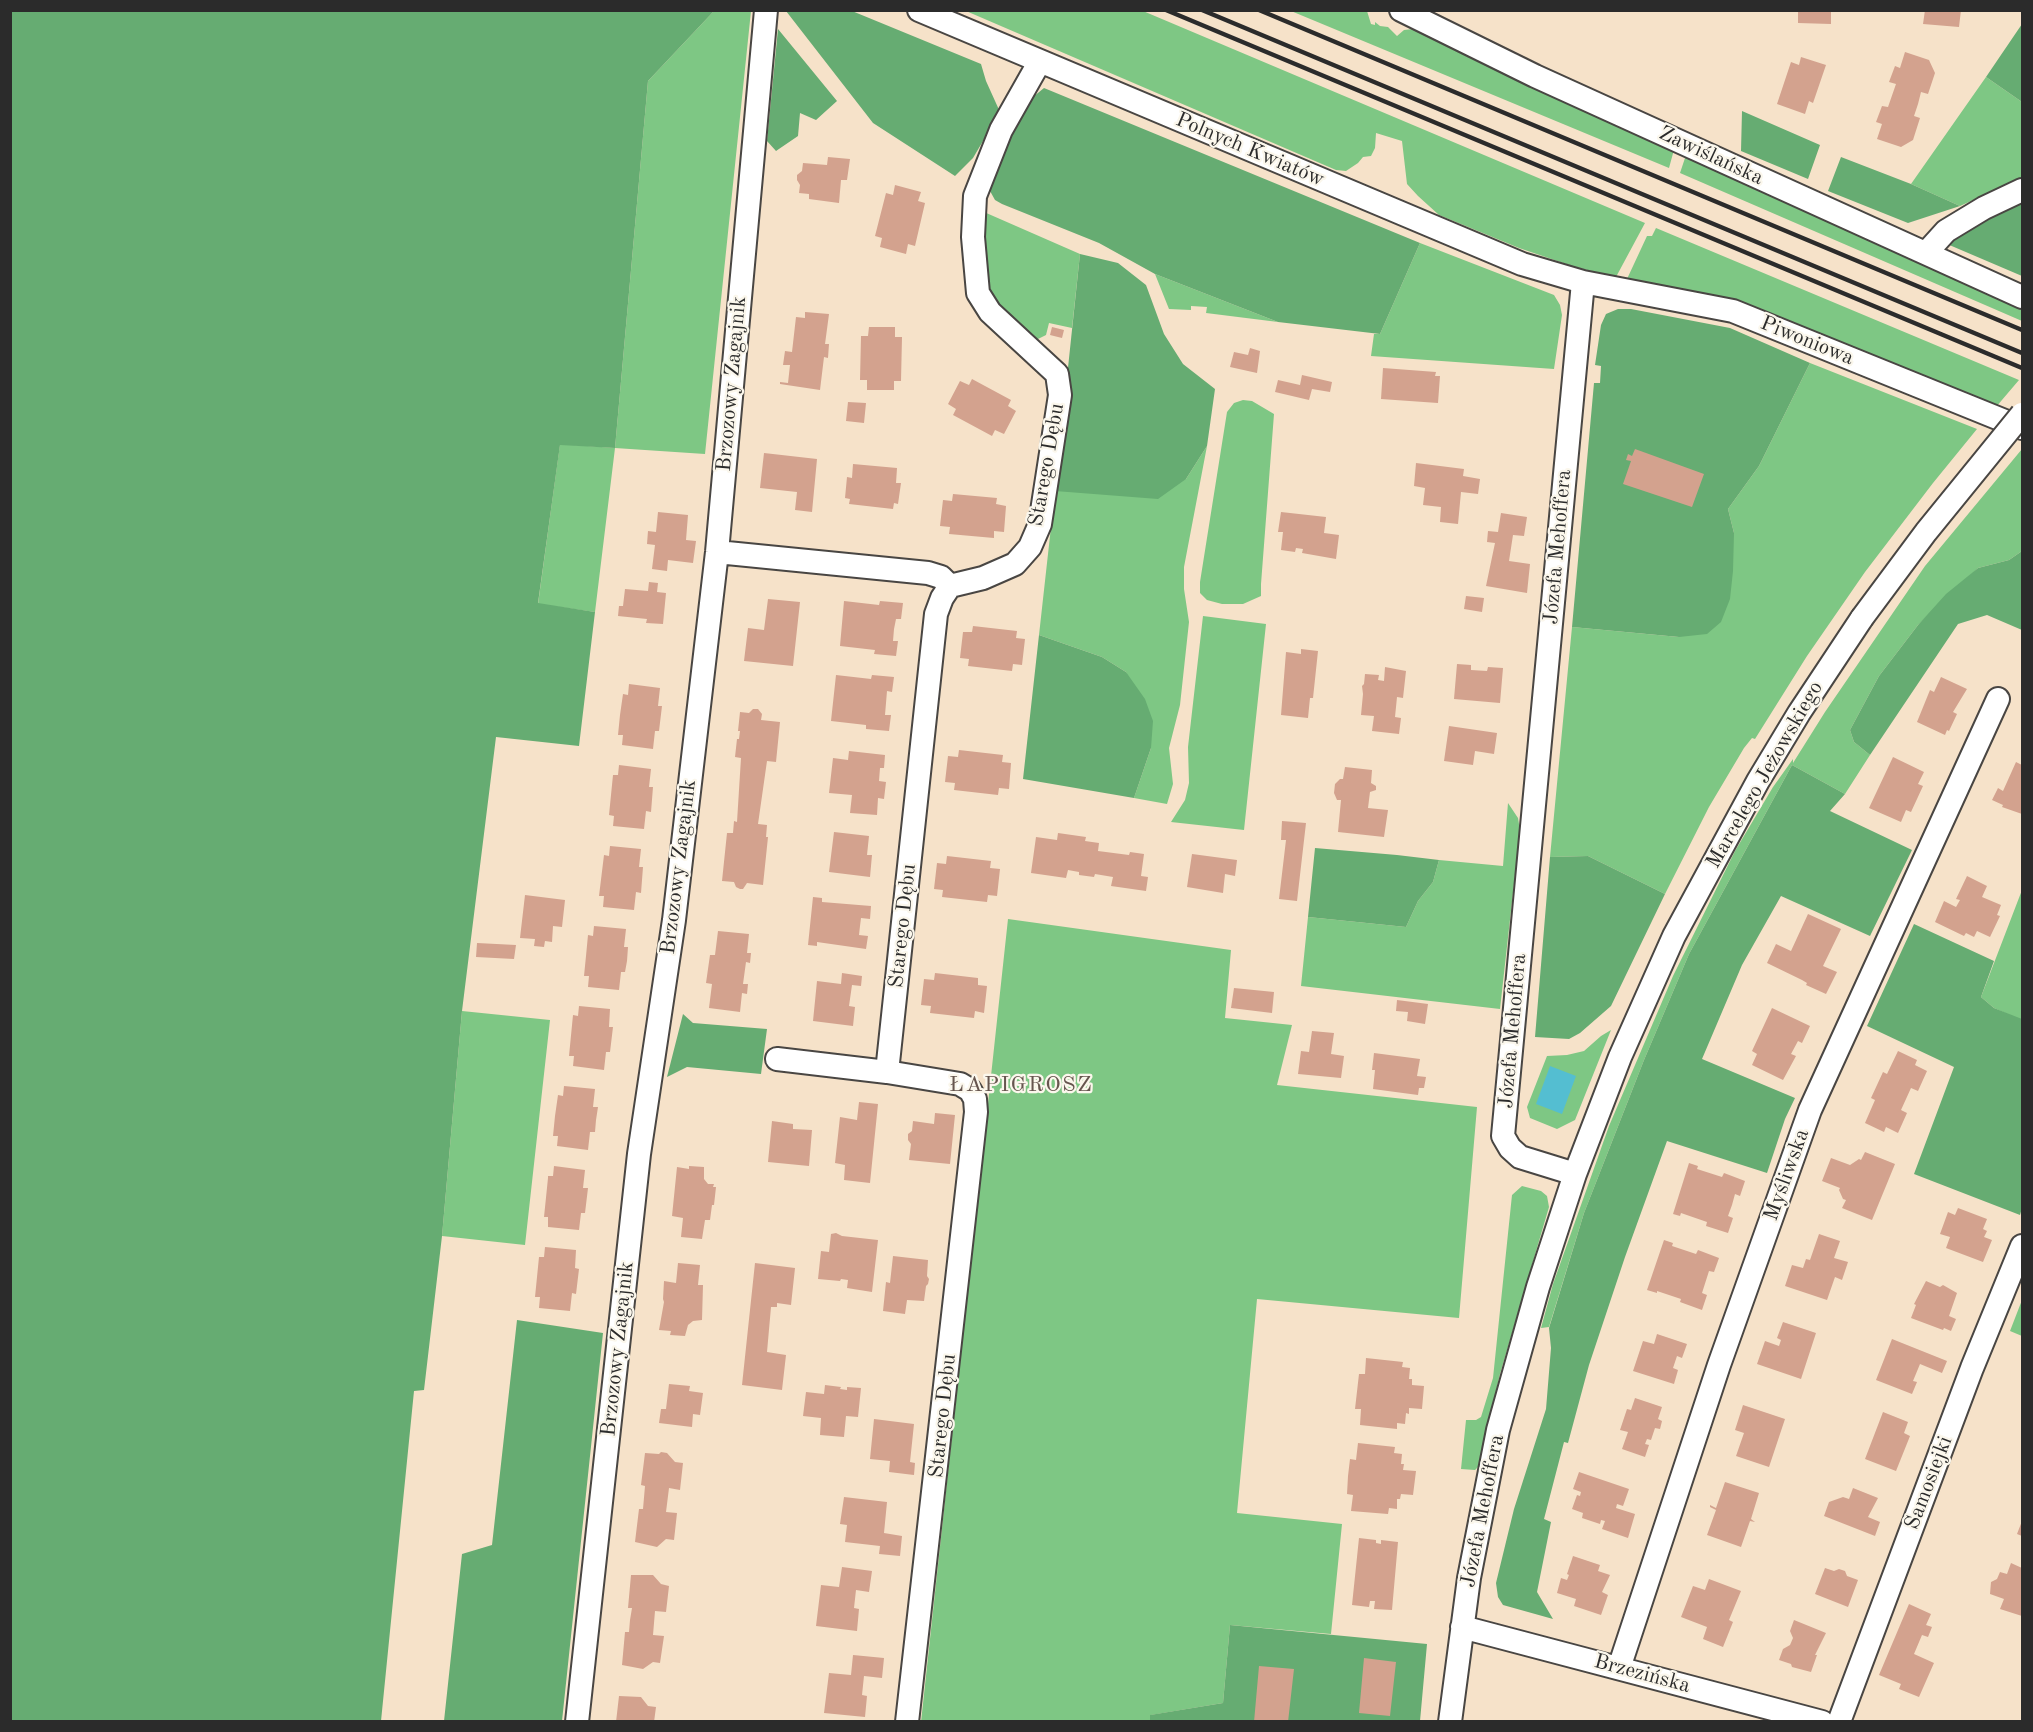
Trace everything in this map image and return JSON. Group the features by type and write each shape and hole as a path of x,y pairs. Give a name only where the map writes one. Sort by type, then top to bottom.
{"street":[{"name":"Brzozowy Zagajnik","path":"577,1722 639,1154 674,921 717,552 766,10"},
{"name":"Polnych Kwiatów","path":"919,10 1444,233 1522,264 1583,282"},
{"name":"Zawiślańska","path":"1401,10 1535,76 2022,297"},
{"name":"Starego Dębu","path":"887,1072 936,614 950,586 983,578 1015,564 1030,547 1040,525 1060,394 1057,374 990,312 978,293 973,237 975,196 1001,130 1040,61"},
{"path":"1926,253 1946,231 1984,208 2022,190"},
{"name":"Piwoniowa","path":"1583,282 1732,311 2022,428"},
{"name":"Józefa Mehoffera","path":"1450,1722 1479,1518 1498,1430 1538,1287 1575,1174 1520,1157 1510,1148 1503,1136 1583,282"},
{"name":"Marcelego Jeżowskiego","path":"1575,1174 1620,1057 1674,936 1758,781 1799,713 1862,618 1926,532 2022,414"},
{"path":"717,552 928,573 941,577 950,586"},
{"name":"Myśliwska","path":"1619,1668 1719,1365 1810,1110 1998,699"},
{"name":"Starego Dębu","path":"777,1059 887,1072 960,1084 970,1090 975,1099 976,1112 907,1722"},
{"name":"Samosiejki","path":"1839,1722 1972,1368 2022,1246"},
{"name":"Brzezińska","path":"1462,1627 1822,1722"}],"green space":[{"path":"11,10 714,11 648,81 615,448 560,445 538,603 595,612 579,746 496,737 462,1011 442,1236 424,1390 414,1391 381,1721 11,1721"},
{"path":"714,11 751,11 705,454 615,448 648,81"},
{"path":"786,11 852,11 981,64 1000,112 973,158 955,176 873,123"},
{"path":"966,11 1143,11 1645,223 1616,277 1575,267 1519,248 1439,215 1407,184 1402,141 1376,133 1375,148 1371,156 1363,157 1346,171 1336,170"},
{"path":"1291,11 1367,11 1371,24 1375,25 1375,22 1380,26 1388,27 1397,36 1404,30 1413,29 1675,146 1669,168"},
{"path":"2022,24 2022,102 1986,77"},
{"path":"778,29 837,101 816,120 800,113 798,136 776,151 767,141"},
{"path":"1986,77 2022,102 2022,178 1960,206 1911,184"},
{"path":"1044,88 1420,243 1380,334 1278,322 1155,274 1099,243 995,200 990,191 1010,137 1033,97"},
{"path":"1742,111 1820,145 1808,179 1741,151"},
{"path":"1687,152 2022,308 2022,321 1680,173"},
{"path":"1841,157 1960,206 1908,223 1828,191"},
{"path":"2022,198 2022,276 1947,244 2003,210"},
{"path":"984,212 1080,254 1072,328 1049,323 1046,335 1036,340 1001,311 987,292 983,276"},
{"path":"1656,228 2019,380 1996,407 1777,318 1729,301 1627,279 1647,236 1652,236"},
{"path":"1420,243 1554,295 1560,305 1562,315 1554,369 1371,356 1374,334 1380,334"},
{"path":"1080,254 1118,263 1146,285 1164,334 1183,364 1215,389 1207,446 1186,479 1158,499 1055,491"},
{"path":"1155,274 1278,322 1206,313 1207,307 1191,306 1191,310 1169,309"},
{"path":"1618,309 1631,309 1730,328 1810,363 1759,466 1728,509 1734,533 1730,599 1721,622 1707,634 1679,637 1572,627 1594,383 1600,383 1601,366 1595,365 1601,325 1606,314"},
{"path":"1810,363 1977,429 1865,572 1807,656 1755,739 1752,738 1744,748 1709,807 1665,894 1588,856 1550,857 1572,627 1679,637 1734,533 1728,509 1759,466"},
{"path":"1243,400 1252,401 1274,414 1261,596 1243,604 1222,604 1207,600 1200,593 1200,582 1227,412 1234,403"},
{"path":"560,444 615,448 595,612 538,604"},
{"path":"1207,446 1184,567 1184,589 1189,622 1180,705 1169,748 1173,784 1167,804 1134,798 1151,748 1126,672 1102,657 1039,635 1055,491 1186,479"},
{"path":"2022,449 2022,551 2009,560 1978,568 1918,625 1879,676 1850,730 1854,742 1870,755 1845,794 1792,765 1689,954 1644,1060 1584,1213 1549,1327 1541,1328 1553,1284 1609,1126 1673,976 1735,851 1773,787 1793,759 1793,763 1825,712 1925,566"},
{"path":"2022,551 2022,630 1987,615 1958,624 1870,755 1854,742 1850,730 1879,676 1918,625 1946,594 1978,568 2009,560"},
{"path":"1203,616 1266,624 1244,830 1171,822 1185,800 1189,783 1188,747"},
{"path":"1039,635 1102,657 1126,672 1145,699 1153,721 1151,748 1134,798 1023,779"},
{"path":"1792,765 1845,794 1830,811 1912,850 1870,936 1781,896 1742,965 1702,1059 1795,1098 1785,1119 1767,1173 1667,1141 1589,1365 1568,1443 1564,1442 1544,1519 1551,1522 1537,1592 1553,1619 1503,1605 1498,1597 1496,1583 1514,1509 1546,1409 1551,1348 1549,1328 1584,1213 1644,1060 1689,954"},
{"path":"1508,803 1518,818 1520,830 1500,1009 1301,986 1308,917 1406,927 1418,901 1433,882 1439,860 1503,866"},
{"path":"1315,848 1439,860 1433,882 1418,901 1406,927 1308,917"},
{"path":"1588,856 1665,894 1611,1006 1580,1033 1569,1039 1535,1037 1550,857"},
{"path":"2022,890 2021,1020 1994,1008 1981,997"},
{"path":"1008,919 1231,950 1225,1018 1292,1025 1277,1085 1477,1107 1459,1318 1257,1299 1237,1513 1342,1524 1331,1634 1230,1625 1223,1703 1151,1715 1150,1721 921,1722"},
{"path":"1914,924 1994,961 1981,997 1994,1008 2022,1019 2022,1208 2020,1215 1914,1174 1954,1067 1867,1026"},
{"path":"462,1011 550,1020 525,1245 442,1236"},
{"path":"683,1014 693,1023 767,1029 761,1074 687,1067 667,1077"},
{"path":"1611,1030 1575,1120 1557,1129 1530,1118 1527,1107 1547,1056 1584,1051"},
{"path":"1522,1186 1541,1191 1547,1196 1549,1207 1500,1374 1478,1467 1475,1470 1461,1469 1466,1420 1476,1420 1481,1417 1493,1378 1512,1195"},
{"path":"2022,1300 2022,1336 2010,1331"},
{"path":"517,1320 603,1333 562,1721 444,1721 462,1554 492,1545"},
{"path":"1230,1625 1427,1644 1420,1721 1150,1722 1150,1715 1223,1703"}],"water":[{"path":"1550,1066 1576,1076 1562,1114 1536,1104"}],"building":[{"path":"1798,10 1831,10 1831,24 1798,23"},
{"path":"1925,10 1961,10 1959,27 1923,24"},
{"path":"1905,52 1929,60 1935,73 1928,94 1921,92 1914,116 1920,118 1913,140 1901,147 1877,139 1882,124 1876,122 1882,106 1888,107 1896,84 1889,82 1895,66 1900,68"},
{"path":"1801,57 1826,65 1813,103 1809,101 1805,114 1777,104 1791,62 1799,65"},
{"path":"828,157 850,159 847,180 841,180 839,203 809,199 809,194 799,193 800,185 797,175 802,171 803,163 827,165"},
{"path":"895,185 921,192 918,201 925,203 915,246 908,244 906,254 880,247 882,238 875,236 886,193 893,195"},
{"path":"805,312 829,314 825,344 829,344 828,358 824,357 820,390 780,384 780,382 788,383 790,365 783,365 785,351 792,352 796,317 805,318"},
{"path":"869,327 895,327 895,337 902,337 901,381 894,381 894,390 867,390 867,380 860,380 861,336 868,336"},
{"path":"1052,327 1064,330 1062,338 1050,335"},
{"path":"1250,348 1260,351 1257,373 1230,367 1234,352 1248,355"},
{"path":"1383,368 1436,372 1435,376 1440,376 1438,403 1381,399"},
{"path":"1302,375 1332,382 1330,392 1312,389 1309,400 1275,392 1278,380 1300,385"},
{"path":"972,379 1011,400 1008,406 1016,411 1004,434 995,430 992,436 953,415 956,409 948,404 960,381 969,385"},
{"path":"848,402 866,403 864,423 846,421"},
{"path":"1635,449 1704,474 1692,507 1623,484 1631,461 1626,460 1628,454 1632,456"},
{"path":"764,453 817,459 812,512 795,510 797,492 760,488"},
{"path":"1416,463 1464,469 1463,476 1480,479 1478,494 1461,492 1458,524 1440,522 1441,507 1423,505 1425,488 1414,486"},
{"path":"853,464 897,468 896,483 901,483 898,504 894,503 893,509 849,504 850,499 845,498 847,477 852,478"},
{"path":"953,494 997,498 996,504 1006,506 1004,532 994,531 994,538 949,534 950,527 940,526 943,500 952,501"},
{"path":"658,512 688,515 686,540 696,541 693,563 668,560 667,571 652,569 655,545 647,544 648,531 656,532"},
{"path":"1281,512 1326,517 1324,533 1339,535 1336,559 1302,553 1303,549 1296,548 1295,552 1281,550 1283,532 1278,532"},
{"path":"1501,513 1527,517 1524,536 1513,535 1509,561 1530,564 1527,593 1486,586 1495,543 1487,542 1488,531 1498,532"},
{"path":"649,582 658,583 657,592 666,593 663,624 646,623 647,619 618,616 619,606 623,606 625,589 648,591"},
{"path":"1466,596 1484,598 1482,612 1464,609"},
{"path":"768,599 800,602 793,666 744,661 748,628 764,630"},
{"path":"844,601 879,605 880,601 903,603 901,619 896,619 894,629 893,641 898,641 896,656 874,654 875,650 840,646"},
{"path":"973,626 1017,631 1016,638 1025,639 1022,665 1013,664 1012,671 968,666 969,659 960,658 963,632 972,632"},
{"path":"1301,649 1318,651 1313,698 1310,698 1308,718 1281,715 1286,652 1301,654"},
{"path":"1457,664 1471,665 1471,670 1487,671 1488,667 1503,668 1500,703 1454,699"},
{"path":"1385,667 1406,671 1403,698 1397,697 1395,717 1401,718 1399,734 1372,731 1374,716 1361,715 1362,686 1365,674 1379,675 1378,680 1384,681"},
{"path":"836,675 871,679 872,675 894,677 892,692 887,691 885,715 891,715 889,731 866,729 866,725 831,721"},
{"path":"1941,677 1967,689 1953,712 1957,714 1945,735 1917,722 1930,690 1934,692"},
{"path":"629,684 660,688 658,706 662,706 659,731 655,731 653,749 622,745 623,735 618,735 623,694 628,695"},
{"path":"753,709 758,709 762,714 761,720 780,722 776,762 767,761 758,824 767,825 766,837 768,837 763,885 747,883 743,889 740,889 734,882 722,881 727,833 733,833 734,821 737,822 741,758 735,757 740,731 738,731 740,712 749,713"},
{"path":"1449,726 1497,733 1494,754 1475,751 1473,765 1444,761"},
{"path":"959,750 1003,755 1002,762 1011,763 1009,789 999,788 998,795 954,790 955,783 945,782 948,756 958,757"},
{"path":"849,751 885,755 884,768 880,768 879,781 886,782 884,799 878,798 877,815 850,813 852,795 829,793 833,758 848,760"},
{"path":"1893,757 1924,772 1918,784 1923,786 1911,812 1906,810 1901,822 1869,808"},
{"path":"2016,762 2022,765 2022,814 2002,807 2003,805 1992,800 1998,788 2003,791"},
{"path":"619,765 651,769 649,787 653,787 651,812 646,811 644,829 613,826 614,816 609,815 613,775 618,775"},
{"path":"1345,767 1372,770 1371,783 1376,786 1376,790 1370,792 1368,808 1388,810 1384,837 1338,832 1341,800 1337,800 1334,793 1335,784 1343,779"},
{"path":"1282,821 1306,823 1297,901 1279,899 1286,840 1281,840"},
{"path":"834,832 869,836 867,855 872,855 870,877 829,872"},
{"path":"1058,833 1086,837 1085,841 1099,843 1098,851 1129,855 1130,852 1144,854 1141,876 1148,877 1146,891 1111,886 1113,877 1095,874 1094,877 1079,875 1079,872 1068,870 1066,878 1031,873 1036,837 1057,840"},
{"path":"610,846 641,849 639,867 643,867 641,893 636,892 634,910 603,907 604,896 599,896 604,855 609,856"},
{"path":"1192,854 1237,860 1235,876 1225,874 1223,893 1187,887"},
{"path":"947,856 991,861 990,868 1000,869 997,896 988,895 987,902 942,897 943,890 934,889 937,863 946,864"},
{"path":"1967,876 1987,886 1982,897 2001,905 1997,915 2000,916 1990,937 1977,931 1974,937 1966,933 1964,936 1935,922 1944,901 1956,907 1960,900 1956,899"},
{"path":"525,895 565,900 562,927 553,926 552,942 545,941 544,947 534,946 535,939 520,938"},
{"path":"813,897 822,898 822,902 871,906 870,919 861,918 860,926 859,935 868,936 866,949 817,942 817,946 808,945"},
{"path":"1808,914 1841,929 1823,966 1837,972 1826,994 1767,963 1776,944 1791,951"},
{"path":"594,926 626,929 624,947 628,947 627,961 625,972 621,972 619,990 588,987 589,976 584,976 588,935 593,936"},
{"path":"718,931 749,934 747,953 751,953 750,963 746,962 743,984 748,984 747,994 742,993 740,1012 709,1008 712,984 706,983 710,955 715,955"},
{"path":"477,943 516,945 514,959 476,957"},
{"path":"842,973 862,976 861,986 852,985 849,1006 855,1007 853,1026 813,1021 817,981 841,984"},
{"path":"935,973 978,978 978,985 987,986 984,1013 975,1011 974,1018 930,1013 931,1006 921,1005 924,979 934,980"},
{"path":"1234,988 1274,992 1272,1013 1231,1008"},
{"path":"1397,1000 1428,1004 1425,1024 1407,1021 1408,1012 1396,1011"},
{"path":"579,1006 610,1009 609,1027 613,1027 610,1052 606,1052 604,1070 573,1066 574,1056 569,1056 573,1015 578,1016"},
{"path":"1772,1008 1810,1026 1802,1043 1798,1041 1791,1054 1796,1056 1783,1080 1752,1065 1757,1054 1752,1051"},
{"path":"1312,1031 1334,1033 1331,1054 1344,1056 1341,1078 1298,1074 1301,1051 1309,1052"},
{"path":"1898,1051 1917,1060 1915,1065 1927,1071 1918,1091 1911,1088 1901,1110 1907,1113 1898,1133 1886,1127 1884,1132 1865,1123 1875,1100 1871,1098 1883,1072 1887,1074"},
{"path":"1374,1053 1420,1059 1417,1076 1426,1077 1424,1088 1419,1088 1418,1095 1373,1089"},
{"path":"564,1086 595,1089 593,1107 598,1107 595,1132 590,1132 588,1150 557,1146 558,1136 553,1136 558,1095 563,1096"},
{"path":"859,1102 878,1104 870,1183 844,1180 845,1165 835,1163 840,1117 857,1120"},
{"path":"935,1113 955,1115 950,1164 909,1160 911,1144 908,1134 912,1131 913,1121 934,1124"},
{"path":"772,1121 793,1124 793,1129 812,1130 809,1166 768,1162"},
{"path":"1865,1152 1895,1164 1872,1220 1842,1208 1846,1200 1843,1199 1840,1188 1822,1181 1831,1158 1850,1165 1861,1160"},
{"path":"1689,1163 1698,1166 1697,1169 1722,1177 1724,1173 1745,1181 1740,1196 1735,1194 1728,1216 1733,1218 1728,1233 1706,1226 1707,1222 1681,1213 1680,1216 1673,1214"},
{"path":"554,1166 585,1170 583,1188 588,1188 585,1213 581,1213 579,1230 548,1227 548,1217 544,1217 548,1176 553,1176"},
{"path":"689,1166 704,1167 704,1179 708,1184 714,1184 713,1187 716,1187 710,1220 705,1220 702,1239 681,1237 683,1218 672,1216 677,1167 689,1169"},
{"path":"1958,1208 1987,1219 1983,1229 1987,1231 1984,1237 1992,1240 1983,1262 1946,1248 1950,1237 1940,1234 1948,1212 1955,1215"},
{"path":"836,1233 842,1236 878,1240 872,1292 847,1288 848,1280 818,1279 821,1251 829,1252 831,1234"},
{"path":"1819,1234 1840,1241 1834,1258 1848,1262 1842,1280 1835,1277 1827,1300 1785,1286 1792,1265 1803,1268 1806,1259 1810,1260"},
{"path":"1664,1240 1673,1243 1672,1246 1696,1254 1698,1250 1719,1258 1714,1272 1709,1271 1702,1293 1707,1295 1702,1310 1680,1302 1681,1299 1647,1290"},
{"path":"545,1247 576,1250 575,1268 579,1269 576,1294 572,1293 570,1311 539,1308 540,1297 535,1297 539,1257 544,1257"},
{"path":"893,1256 928,1260 927,1276 929,1279 924,1301 907,1300 905,1314 883,1311 886,1282 890,1283"},
{"path":"678,1263 700,1265 698,1285 703,1285 702,1320 693,1321 688,1325 685,1336 670,1335 671,1331 659,1330 664,1302 664,1281 676,1283"},
{"path":"755,1263 795,1268 791,1305 777,1303 777,1307 771,1307 767,1352 786,1355 782,1390 742,1385"},
{"path":"1926,1281 1940,1287 1943,1285 1957,1293 1949,1316 1956,1319 1951,1331 1911,1318 1916,1305 1914,1304"},
{"path":"1783,1322 1816,1333 1801,1379 1757,1364 1765,1341 1779,1346 1781,1340 1777,1338"},
{"path":"1657,1334 1687,1344 1682,1358 1677,1356 1673,1368 1678,1370 1674,1384 1633,1371 1643,1341 1654,1344"},
{"path":"1892,1339 1947,1361 1942,1373 1920,1364 1913,1381 1917,1382 1912,1394 1876,1380"},
{"path":"1366,1358 1403,1362 1402,1367 1410,1368 1409,1379 1412,1379 1412,1385 1424,1386 1422,1409 1409,1408 1405,1424 1397,1423 1397,1429 1360,1425 1361,1409 1355,1409 1359,1374 1365,1374"},
{"path":"669,1384 690,1386 689,1391 703,1393 700,1415 693,1414 692,1427 659,1423 661,1409 666,1409"},
{"path":"825,1385 847,1390 847,1387 861,1388 858,1417 846,1416 844,1437 820,1435 821,1418 803,1416 806,1392 824,1394"},
{"path":"1635,1398 1662,1407 1658,1419 1662,1421 1660,1429 1655,1428 1651,1440 1647,1439 1645,1444 1649,1445 1645,1457 1622,1449 1628,1432 1620,1430 1627,1409 1631,1410"},
{"path":"1743,1405 1785,1419 1769,1467 1736,1456 1744,1433 1735,1430"},
{"path":"1883,1412 1908,1422 1904,1433 1910,1436 1896,1471 1865,1459"},
{"path":"874,1419 914,1424 910,1462 915,1463 914,1475 889,1472 890,1461 870,1459"},
{"path":"1358,1443 1395,1447 1394,1453 1402,1454 1403,1470 1416,1471 1413,1495 1401,1494 1400,1499 1397,1499 1397,1509 1389,1508 1388,1514 1351,1511 1353,1495 1347,1494 1348,1476 1350,1459 1356,1460"},
{"path":"645,1453 659,1454 667,1453 675,1462 683,1463 680,1490 669,1488 666,1512 677,1513 674,1540 666,1539 657,1547 635,1542 639,1509 643,1509 645,1486 641,1485"},
{"path":"1579,1472 1629,1489 1623,1506 1617,1504 1616,1508 1635,1514 1628,1538 1602,1529 1605,1521 1601,1520 1600,1524 1582,1518 1583,1513 1572,1509 1577,1495 1580,1496 1581,1492 1573,1489"},
{"path":"1725,1482 1759,1493 1751,1519 1755,1522 1750,1521 1741,1547 1707,1535 1716,1510 1710,1505 1716,1508"},
{"path":"1853,1488 1878,1498 1868,1517 1880,1522 1875,1536 1824,1516 1829,1502 1843,1497 1849,1499"},
{"path":"844,1497 887,1502 884,1533 902,1536 900,1556 879,1554 880,1546 845,1542 847,1525 840,1524"},
{"path":"2022,1521 2022,1536 2017,1534"},
{"path":"1359,1538 1376,1540 1376,1543 1381,1544 1381,1540 1398,1542 1392,1610 1374,1609 1375,1601 1370,1601 1369,1607 1352,1605"},
{"path":"1573,1556 1600,1565 1598,1571 1610,1575 1602,1592 1608,1595 1601,1615 1574,1606 1576,1599 1557,1593 1561,1578 1567,1580"},
{"path":"2011,1563 2022,1568 2022,1616 2000,1609 2004,1599 1990,1594 1991,1582 1997,1579 2000,1572 2007,1574"},
{"path":"842,1567 872,1571 869,1592 856,1590 854,1608 859,1609 857,1631 816,1626 821,1585 839,1587"},
{"path":"1825,1568 1845,1571 1847,1576 1858,1580 1848,1607 1815,1594"},
{"path":"631,1575 653,1575 661,1584 669,1586 666,1612 655,1611 653,1635 664,1636 660,1663 653,1662 643,1669 622,1665 625,1632 629,1632 632,1608 628,1608"},
{"path":"1709,1579 1741,1591 1729,1620 1733,1622 1723,1647 1703,1639 1707,1627 1681,1617 1693,1586 1705,1590"},
{"path":"1909,1604 1931,1614 1926,1625 1932,1627 1928,1637 1922,1635 1914,1654 1934,1663 1919,1697 1899,1689 1901,1684 1879,1675"},
{"path":"1794,1620 1826,1633 1815,1655 1817,1655 1811,1672 1792,1667 1791,1664 1779,1660 1783,1649 1790,1645 1793,1638 1790,1631"},
{"path":"853,1655 884,1658 882,1678 864,1676 862,1695 867,1696 865,1717 824,1713 829,1673 851,1675"},
{"path":"1364,1658 1396,1662 1390,1716 1359,1713"},
{"path":"1259,1666 1294,1669 1288,1722 1254,1722"},
{"path":"619,1696 641,1697 648,1706 656,1707 654,1722 616,1722"}],"railway":[{"path":"1166,10 2022,368"},
{"path":"1202,10 2022,353"},
{"path":"1259,10 2022,330"}],"district":[{"name":"ŁAPIGROSZ","path":"1021,1085"}]}
